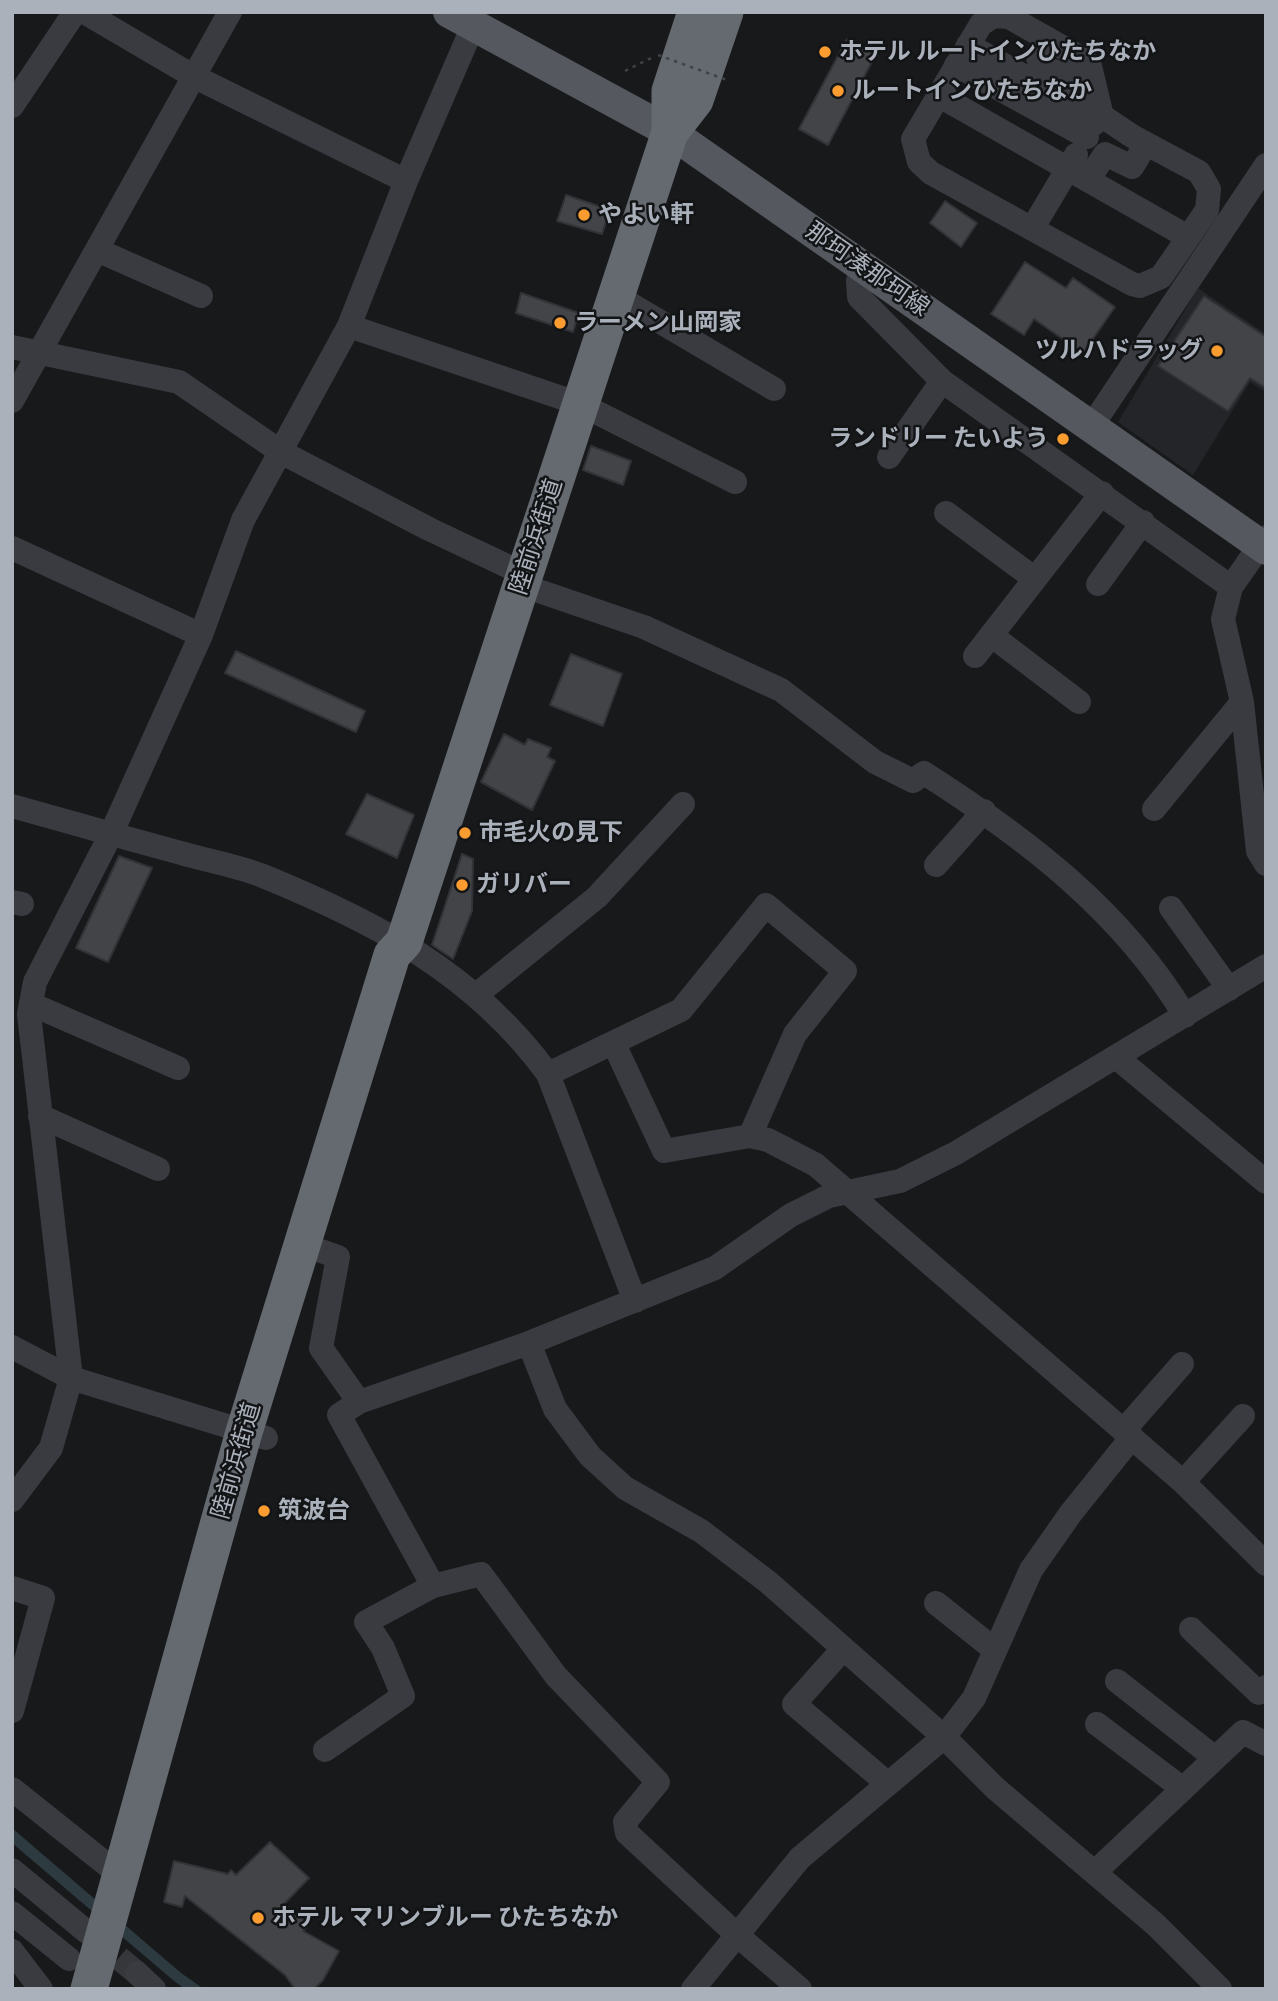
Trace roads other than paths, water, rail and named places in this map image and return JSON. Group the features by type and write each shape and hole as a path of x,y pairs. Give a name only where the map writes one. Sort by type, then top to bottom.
{"highway":[{"name":"陸前浜街道","path":"89,1989 255,1435 392,955 404,942 670,132 670,91 696,12"},
{"name":"陸前浜街道","path":"670,132 695,100 725,12"},
{"name":"陸前浜街道","path":"135,1983 255,1435 321,1251 410,961 404,942"}],"main road":[{"name":"那珂湊那珂線","path":"455,16 670,132 1091,427 1264,544"}],"street":[{"path":"12,106 19,80 75,12"},
{"path":"84,12 193,76 406,181"},
{"path":"12,401 41,354 230,12"},
{"path":"12,1500 51,1448 71,1378 29,1014 35,982 111,834 201,635 243,520 349,326 406,181 455,16"},
{"path":"1079,173 1094,124 1090,66 1009,17 995,16 981,24 913,139 919,162 931,173 1140,286 1161,277 1208,209 1209,189 1199,172 1146,144 1102,116 1094,124"},
{"path":"1047,39 1038,58 1047,71 1068,74 1074,79 1075,89 1070,102"},
{"path":"962,55 1070,102 1094,124"},
{"path":"962,55 1094,124"},
{"path":"938,95 1079,173 1182,246 1197,268"},
{"path":"1032,229 1079,173 1105,154 1132,167 1146,144"},
{"path":"1091,427 1266,165"},
{"path":"97,250 201,296"},
{"path":"862,267 858,281 859,297 942,381 1231,587"},
{"path":"615,295 774,390"},
{"path":"349,326 580,404 735,482"},
{"path":"12,347 179,382 281,452 523,580 644,627 782,690 875,762 913,781 924,773 984,811 1044,856 1122,928 1167,986 1185,1016"},
{"path":"888,457 942,381"},
{"path":"975,656 1102,493"},
{"path":"946,513 1035,579"},
{"path":"1098,584 1143,522"},
{"path":"1264,544 1231,587 1223,619 1242,702 1258,851 1266,864"},
{"path":"12,548 201,635"},
{"path":"991,635 1079,702"},
{"path":"1154,809 1242,702"},
{"path":"476,995 597,897 683,804"},
{"path":"12,806 262,876 404,942 442,966 476,995 531,1051 548,1074 635,1301"},
{"path":"936,865 984,811"},
{"path":"548,1074 681,1010 766,905 845,971 795,1034 750,1136"},
{"path":"1171,908 1229,989"},
{"path":"433,1586 339,1415 359,1402 529,1343 715,1268 791,1215 829,1196 900,1181 956,1153 1266,966"},
{"path":"31,1004 178,1068"},
{"path":"614,1044 664,1150 750,1136 768,1140 816,1164 1183,1482 1266,1564"},
{"path":"1116,1057 1266,1182"},
{"path":"40,1116 158,1169"},
{"path":"321,1251 338,1257 321,1348 359,1402"},
{"path":"529,1343 555,1409 590,1456 625,1488 702,1531 768,1582 944,1737 996,1788 1156,1925 1220,1989"},
{"path":"12,1347 71,1378 255,1435"},
{"path":"693,1989 800,1858 944,1737 974,1698 1031,1570 1128,1434 1182,1364"},
{"path":"1183,1482 1243,1416"},
{"path":"325,1750 402,1696 383,1648 366,1622 433,1586 481,1574 555,1676 658,1782 625,1822 627,1833 800,1989"},
{"path":"12,1588 43,1598 12,1711"},
{"path":"936,1603 995,1650"},
{"path":"1191,1629 1259,1693 1266,1687"},
{"path":"843,1648 794,1704 888,1784"},
{"path":"1117,1681 1215,1758"},
{"path":"1097,1724 1183,1789"},
{"path":"1095,1872 1243,1732 1266,1744"},
{"path":"12,1789 121,1876"},
{"path":"12,1870 87,1932"},
{"path":"12,1913 69,1959"},
{"path":"12,1951 41,1989"}],"tunnel":[{"path":"91,1935 137,1973"}],"place":[{"name":"ホテル ルートインひたちなか","path":"825,52"},
{"name":"ルートインひたちなか","path":"838,91"},
{"name":"やよい軒","path":"584,215"},
{"name":"ラーメン山岡家","path":"560,323"},
{"name":"ツルハドラッグ","path":"1217,351"},
{"name":"ランドリー たいよう","path":"1063,439"},
{"name":"市毛火の見下","path":"465,833"},
{"name":"ガリバー","path":"462,885"},
{"name":"筑波台","path":"264,1511"},
{"name":"ホテル マリンブルー ひたちなか","path":"258,1918"}]}
